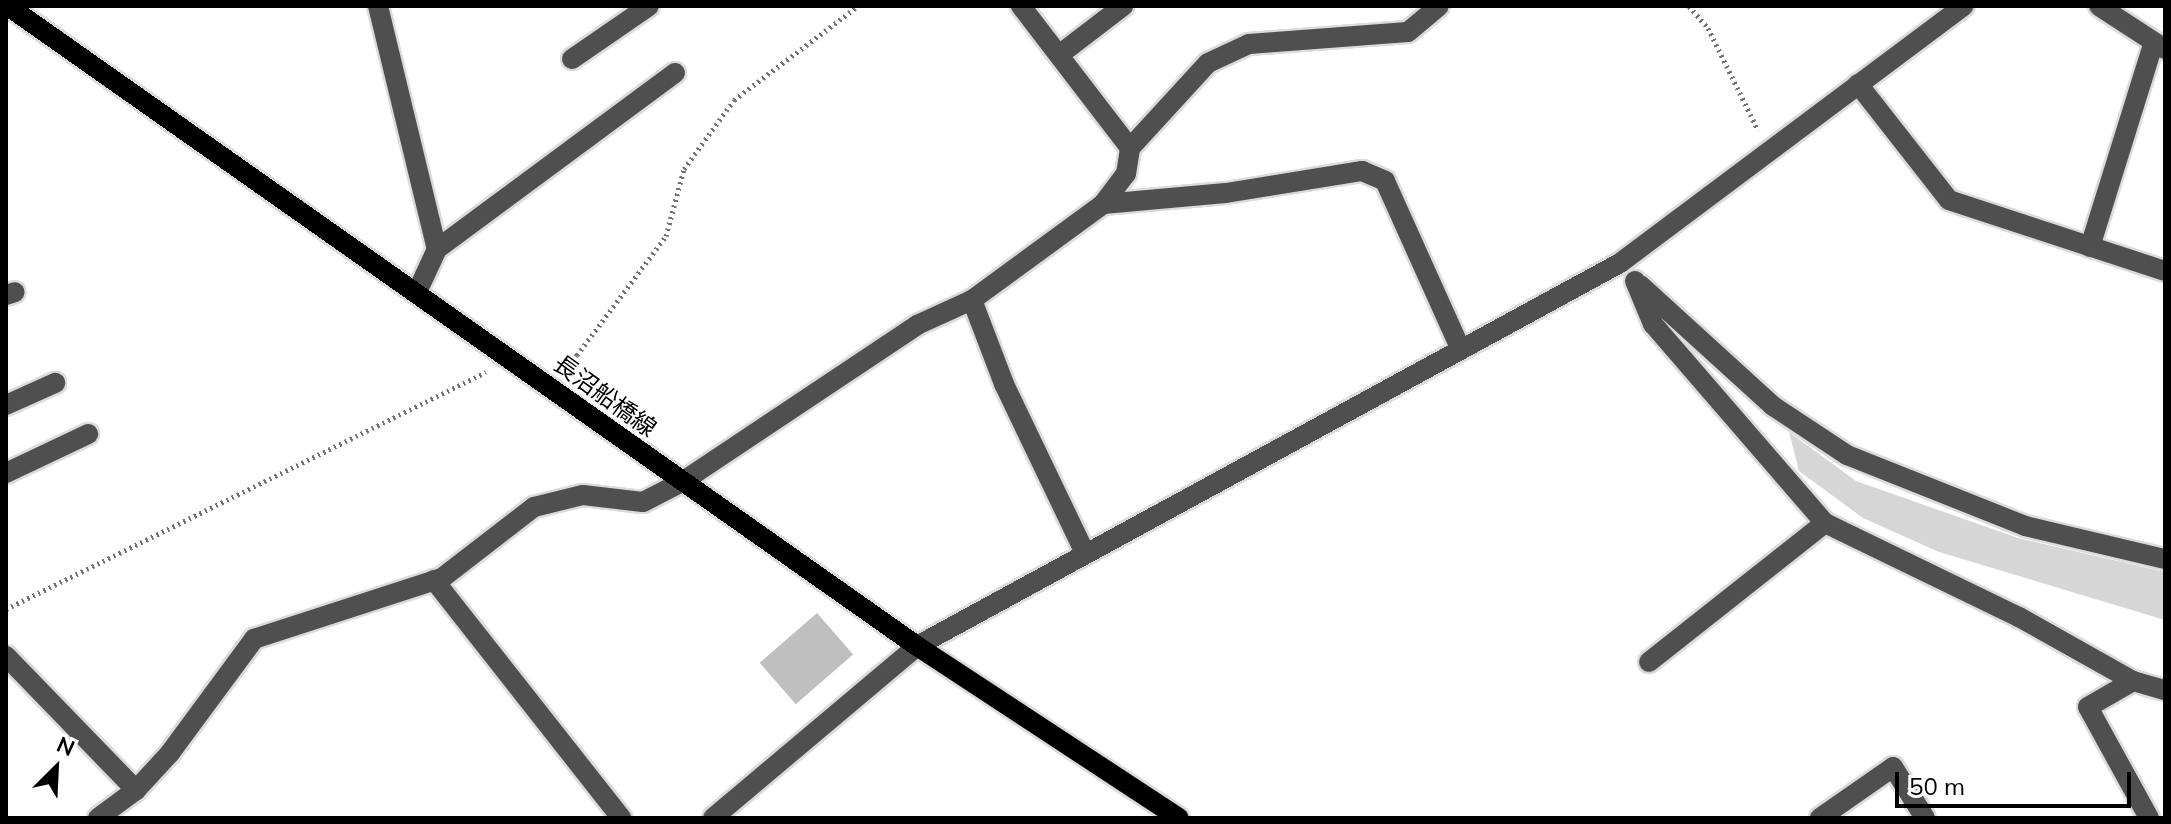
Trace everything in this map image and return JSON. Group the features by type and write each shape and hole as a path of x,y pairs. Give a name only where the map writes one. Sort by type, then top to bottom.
{"main road":[{"name":"長沼船橋線","path":"8,6 917,646 1179,818"}],"street":[{"path":"572,59 649,6"},
{"path":"1021,6 1130,148"},
{"path":"1059,55 1123,6"},
{"path":"98,818 136,790 170,753 254,639 434,580 534,507 583,495 643,502 682,482 917,325 972,300 1103,204 1126,174 1130,148 1208,63 1249,44 1408,32 1439,6"},
{"path":"713,818 917,646 1459,346 1620,263 1768,149 1964,6"},
{"path":"2090,247 2159,47 2099,6"},
{"path":"385,10 437,249"},
{"path":"417,292 437,249 675,73"},
{"path":"1858,84 1949,200 2165,271"},
{"path":"1103,204 1226,193 1362,171 1385,181 1459,346"},
{"path":"1620,263 1635,281 1773,406 1847,455 2025,526 2165,559"},
{"path":"1635,281 1653,324 1825,523 2019,617 2133,681 2165,690"},
{"path":"972,300 1004,384 1085,553"},
{"path":"6,405 55,383"},
{"path":"6,473 88,434"},
{"path":"1649,662 1825,523"},
{"path":"434,580 621,818"},
{"path":"6,656 136,790"},
{"path":"2133,681 2088,707 2149,818"},
{"path":"1820,818 1893,767 1925,818"}],"path":[{"path":"540,381 577,355 666,236 684,169 734,100 858,6"},
{"path":"1689,6 1708,28 1768,149"},
{"path":"6,609 510,359"}],"shaded area":[{"path":"1789,432 1856,481 2018,538 2165,572 2165,620 1939,552 1863,518 1799,471"}],"building":[{"path":"817,613 853,655 796,704 760,663"}]}
